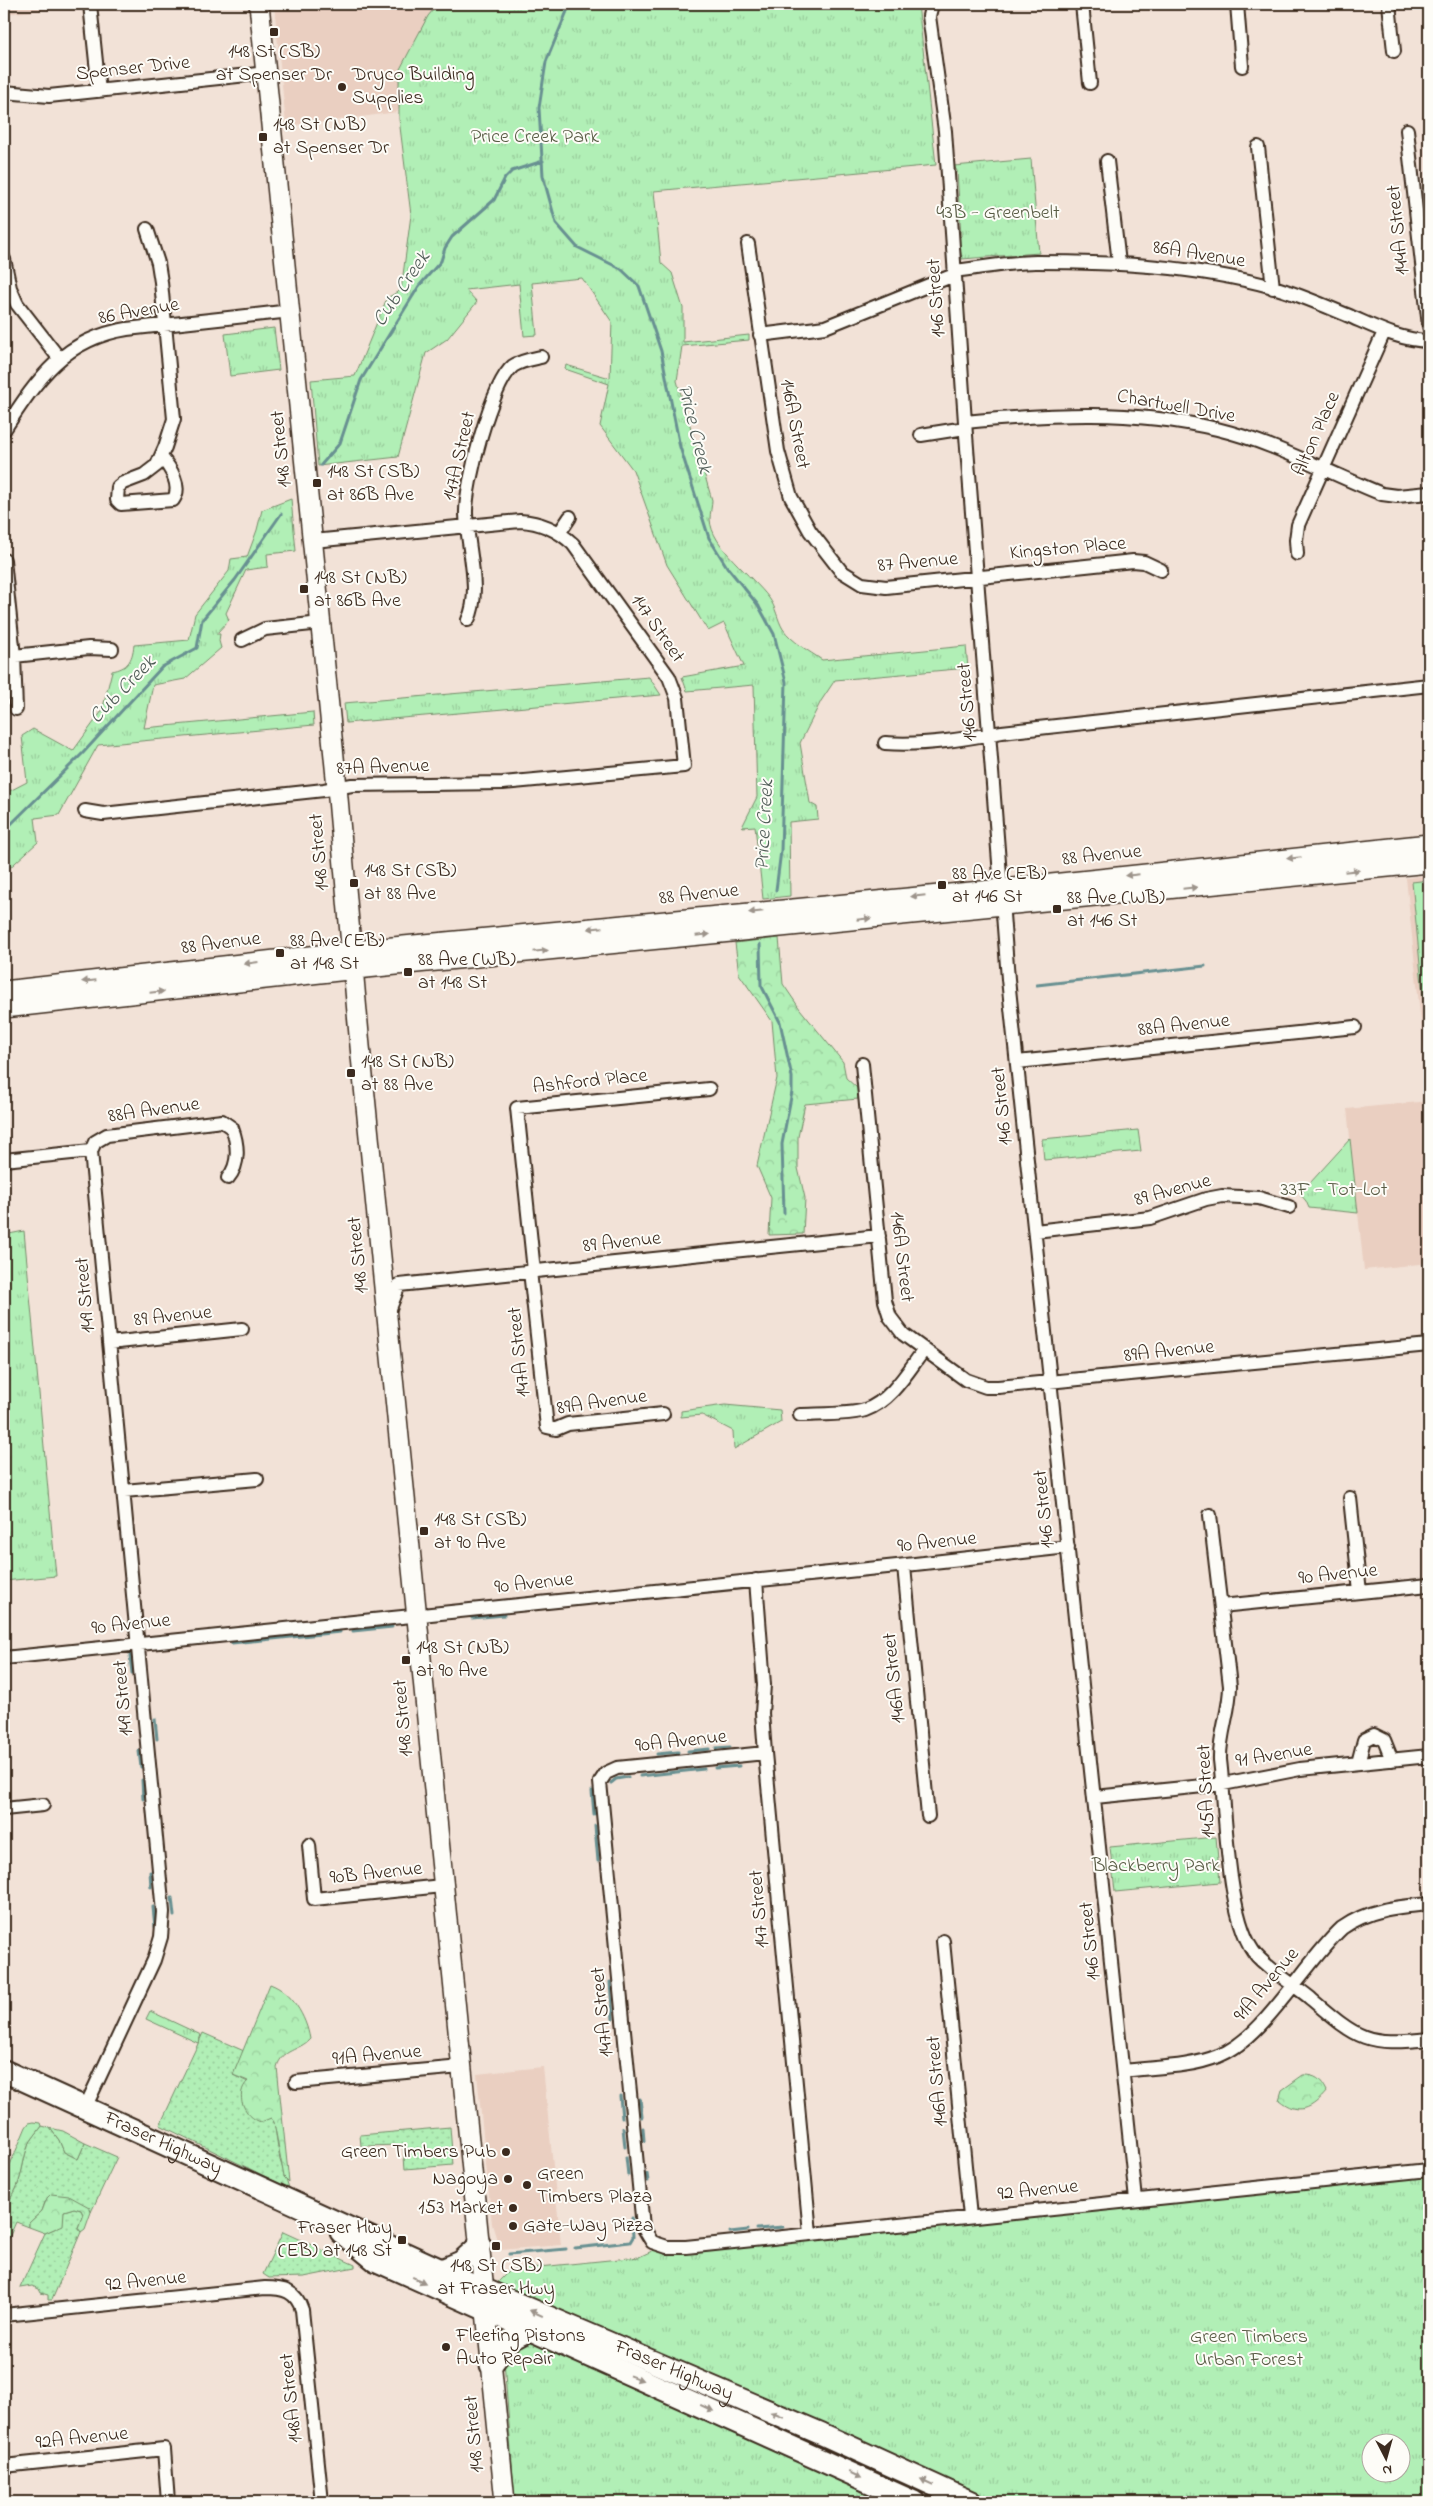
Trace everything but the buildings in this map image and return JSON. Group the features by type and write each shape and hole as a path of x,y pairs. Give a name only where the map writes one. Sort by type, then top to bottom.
{"main road":[{"name":"148 Street","path":"260,4 442,1886 505,2502"},
{"name":"88 Avenue","path":"1002,897 1429,844"},
{"name":"88 Avenue","path":"4,991 352,960 1002,897 1429,863"},
{"name":"88 Avenue","path":"4,1008 352,960"},
{"name":"Fraser Highway","path":"4,2071 442,2270 529,2330 629,2376 672,2392 914,2502"},
{"name":"Fraser Highway","path":"322,2215 374,2260 485,2300 822,2434 971,2502"},
{"path":"442,2270 461,2262 480,2245"},
{"path":"492,2365 510,2340 529,2330"}],"street":[{"path":"90,4 100,91"},
{"path":"1082,4 1090,83"},
{"path":"1236,4 1242,66"},
{"path":"1389,4 1394,51"},
{"name":"146 Street","path":"931,5 929,16 945,131 965,425 1002,897 1017,1062 1136,2200"},
{"name":"Spenser Drive","path":"4,92 40,97 267,73"},
{"name":"144A Street","path":"1407,130 1429,326"},
{"path":"1258,147 1273,288"},
{"path":"1107,161 1119,263"},
{"path":"147,229 158,263 174,418 157,465 144,475 123,483 118,487 117,500 121,504 169,502 175,497 174,476 161,457"},
{"name":"146A Street","path":"748,244 778,451 792,497 806,525 836,566 847,576 862,584"},
{"path":"4,259 10,288 17,304 59,358"},
{"name":"86A Avenue","path":"760,335 825,327 954,273 1036,262 1119,263 1176,269 1273,288 1338,311 1384,332 1408,339 1429,341"},
{"name":"86 Avenue","path":"4,430 35,384 59,358 80,344 104,334 165,324 291,311"},
{"name":"Alton Place","path":"1297,554 1298,525 1384,332"},
{"name":"147A Street","path":"468,620 474,596 466,500 492,400 501,380 514,365 542,357"},
{"name":"Chartwell Drive","path":"921,435 965,425 1071,413 1160,419 1218,430 1273,448 1390,496 1429,493"},
{"path":"313,541 525,522 560,532 570,517"},
{"name":"147 Street","path":"560,532 573,544 668,677 677,698 684,766"},
{"path":"4,560 14,656 16,709"},
{"name":"Kingston Place","path":"977,577 1133,561 1144,562 1161,570"},
{"name":"87 Avenue","path":"862,584 886,586 977,577"},
{"path":"242,640 265,629 321,623"},
{"path":"14,656 89,648 112,648"},
{"path":"886,743 906,744 1429,686"},
{"name":"87A Avenue","path":"85,811 103,814 352,785 479,784 684,766"},
{"name":"88A Avenue","path":"1017,1062 1355,1027"},
{"name":"146A Street","path":"862,1064 888,1311 897,1328 924,1350"},
{"name":"Ashford Place","path":"532,1271 517,1108 709,1089"},
{"name":"88A Avenue","path":"4,1160 91,1151 95,1142 107,1135 222,1121 232,1128 236,1148 236,1167 228,1178"},
{"name":"149 Street","path":"85,2108 154,1960 163,1930 124,1491 91,1151"},
{"name":"89 Avenue","path":"1035,1230 1150,1218 1199,1201 1222,1196 1260,1198 1289,1207"},
{"name":"89 Avenue","path":"388,1313 399,1285 879,1236"},
{"name":"147A Street","path":"532,1271 547,1428"},
{"name":"89 Avenue","path":"109,1343 242,1328"},
{"name":"89A Avenue","path":"924,1350 958,1375 976,1385 998,1387 1429,1345"},
{"path":"800,1415 864,1411 880,1402 895,1387 924,1350"},
{"name":"89A Avenue","path":"547,1428 556,1429 568,1424 662,1414"},
{"path":"124,1491 257,1479"},
{"path":"1350,1498 1360,1592"},
{"name":"145A Street","path":"1210,1516 1230,1686 1230,1704 1220,1751 1235,1910 1243,1934 1257,1956 1348,2030 1368,2039 1399,2042 1429,2040"},
{"name":"90 Avenue","path":"4,1658 416,1614 904,1566 1068,1546"},
{"name":"146A Street","path":"904,1566 928,1816"},
{"name":"147 Street","path":"756,1580 764,1685 762,1713 765,1753 810,2234"},
{"name":"90 Avenue","path":"1221,1606 1429,1585"},
{"path":"1358,1763 1364,1740 1374,1735 1384,1740 1392,1760"},
{"name":"90A Avenue","path":"603,1776 617,1768 765,1753"},
{"name":"91 Avenue","path":"1095,1797 1223,1784 1300,1769 1429,1756"},
{"name":"147A Street","path":"603,1776 600,1789 643,2228 652,2242"},
{"path":"4,1809 43,1804"},
{"name":"90B Avenue","path":"308,1845 314,1899 442,1886"},
{"name":"91A Avenue","path":"1123,2071 1204,2060 1225,2053 1250,2036 1335,1934 1356,1918 1387,1908 1429,1904"},
{"name":"146A Street","path":"944,1941 970,2217"},
{"name":"91A Avenue","path":"296,2082 461,2067"},
{"name":"92 Avenue","path":"652,2242 672,2248 1429,2170"},
{"name":"92 Avenue","path":"4,2315 265,2288 280,2288 292,2293"},
{"name":"148A Street","path":"292,2293 299,2300 302,2310 322,2502"},
{"name":"92A Avenue","path":"4,2466 164,2449 168,2502"}],"shaded area":[{"path":"4,4 76,4 76,7 4,14"},
{"name":"Dryco Building Supplies","path":"274,4 449,4 397,112 310,124 286,125"},
{"path":"1429,875 1429,1101 1406,878"},
{"path":"1429,1101 1429,1263 1364,1270 1347,1109"},
{"path":"543,2067 561,2245 500,2250 492,2224 477,2074"}],"green space":[{"name":"Price Creek Park","path":"438,4 918,4 936,165 654,191 661,263 672,273 683,308 683,342 749,335 749,340 682,346 677,381 712,500 710,519 712,530 717,540 769,598 787,634 822,660 966,646 968,668 835,680 821,701 800,743 810,803 817,807 818,819 789,822 790,896 763,899 755,826 742,827 757,797 754,685 687,691 682,677 744,666 724,623 708,631 667,565 633,470 600,426 609,384 565,369 566,365 610,378 612,322 582,278 532,283 537,335 524,336 519,284 466,290 477,302 447,339 426,353 398,457 318,466 311,380 355,376 387,298 401,290 411,215 399,119 399,71 428,16"},
{"name":"43B - Greenbelt","path":"1031,159 1039,253 962,259 958,239 961,236 957,171 954,166"},
{"path":"274,328 279,370 230,376 225,334"},
{"path":"291,499 296,551 267,554 268,567 246,570 226,613 229,620 216,634 220,634 221,648 185,679 153,685 144,728 313,712 314,725 98,745 59,815 35,818 38,842 4,873 4,794 27,782 22,736 33,729 73,751 102,711 112,671 122,668 128,663 134,645 189,640 195,614 229,571 231,559 247,557 262,510"},
{"path":"649,677 661,695 346,723 344,703"},
{"path":"1429,880 1429,1026 1426,1026 1412,882"},
{"path":"779,938 783,984 800,1009 843,1062 846,1078 857,1088 858,1099 805,1104 798,1137 798,1168 805,1198 803,1234 769,1235 771,1198 757,1166 777,1078 772,1021 739,974 735,943"},
{"path":"1138,1130 1141,1151 1044,1160 1042,1139"},
{"name":"33F - Tot-Lot","path":"1350,1139 1358,1213 1309,1208 1300,1194"},
{"path":"24,1231 56,1576 4,1581 4,1235"},
{"path":"725,1405 780,1410 781,1422 734,1449 733,1431 702,1415 681,1417 681,1411"},
{"name":"Blackberry Park","path":"1216,1837 1220,1882 1115,1892 1110,1847"},
{"path":"270,1984 285,1993 297,2006 305,2022 310,2039 287,2053 279,2061 277,2067 289,2182 284,2177 274,2122 271,2118 261,2122 250,2115 241,2098 244,2086 248,2081 233,2075"},
{"path":"150,2011 201,2035 198,2043 146,2019"},
{"path":"203,2033 244,2051 233,2075 248,2082 266,2118 271,2118 274,2122 280,2160 289,2188 160,2125"},
{"path":"1303,2075 1318,2078 1327,2091 1316,2102 1305,2108 1293,2108 1279,2100 1282,2090"},
{"path":"29,2123 41,2123 42,2126 28,2146 18,2185 10,2199 4,2204 4,2179 26,2127"},
{"path":"42,2126 50,2128 59,2140 64,2152 78,2159 85,2143 117,2157 91,2212 89,2207 45,2202 42,2211 29,2223 29,2227 16,2222 4,2249 4,2204 10,2199 18,2185 28,2146"},
{"path":"450,2127 453,2165 405,2169 403,2145 361,2146 360,2135"},
{"path":"50,2128 63,2131 85,2143 78,2159 64,2152 59,2140"},
{"name":"Green Timbers Urban Forest","path":"1429,2175 1429,2502 981,2502 499,2286 498,2282 510,2270 639,2257 654,2250 671,2253"},
{"path":"51,2194 69,2196 89,2207 91,2212 85,2229 81,2232 78,2228 83,2214 81,2210 74,2208 64,2211 63,2225 45,2233 29,2227 29,2223 42,2211 47,2198"},
{"path":"74,2208 81,2210 83,2214 78,2228 81,2232 52,2300 48,2300 48,2295 41,2293 39,2289 32,2286 20,2288 45,2233 59,2226 64,2211"},
{"path":"283,2232 355,2265 355,2267 304,2277 269,2278 263,2274"},
{"path":"529,2340 538,2342 564,2357 911,2502 515,2502 504,2361 513,2345"}],"waterway":[{"name":"Price Creek","path":"570,4 546,62 539,108 543,176 556,223 577,247 621,269 639,286 661,351 680,447 709,538 727,567 758,605 774,634 786,682 781,851 776,890"},
{"name":"Cub Creek","path":"321,465 340,443 361,380 419,286 441,261 445,248 452,237 494,200 505,178 512,171 543,161"},
{"name":"Cub Creek","path":"4,831 83,753 162,667 197,648 202,620 235,580 281,514"},
{"name":"Price Creek","path":"760,944 761,985 780,1022 792,1077 792,1092 782,1144 784,1213"},
{"path":"1037,985 1205,966"},
{"path":"472,1618 504,1615"},
{"path":"353,1631 392,1627"},
{"path":"232,1643 340,1632"},
{"path":"130,1655 132,1673"},
{"path":"155,1719 157,1739"},
{"path":"716,1748 730,1747"},
{"path":"688,1751 709,1749"},
{"path":"139,1751 141,1767"},
{"path":"657,1754 678,1752"},
{"path":"715,1768 739,1766"},
{"path":"640,1776 704,1769"},
{"path":"611,1783 616,1779 628,1777"},
{"path":"142,1780 143,1799"},
{"path":"592,1791 594,1814"},
{"path":"595,1826 598,1861"},
{"path":"150,1872 151,1887"},
{"path":"172,1898 174,1916"},
{"path":"153,1907 155,1927"},
{"path":"610,1982 613,2019"},
{"path":"620,2096 622,2118"},
{"path":"640,2099 642,2117"},
{"path":"623,2128 625,2147"},
{"path":"643,2128 644,2141"},
{"path":"626,2157 628,2175"},
{"path":"647,2174 648,2181"},
{"path":"575,2248 630,2242 633,2237 632,2218"},
{"path":"757,2229 783,2227"},
{"path":"730,2232 748,2230"},
{"path":"509,2254 566,2249"}],"place":[{"name":"148 St (SB) at Spenser Dr","path":"274,32"},
{"name":"Dryco Building Supplies","path":"342,87"},
{"name":"148 St (NB) at Spenser Dr","path":"263,137"},
{"name":"148 St (SB) at 86B Ave","path":"317,483"},
{"name":"148 St (NB) at 86B Ave","path":"304,589"},
{"name":"148 St (SB) at 88 Ave","path":"354,883"},
{"name":"88 Ave (EB) at 146 St","path":"942,885"},
{"name":"88 Ave (WB) at 146 St","path":"1057,909"},
{"name":"88 Ave (EB) at 148 St","path":"280,953"},
{"name":"88 Ave (WB) at 148 St","path":"408,972"},
{"name":"148 St (NB) at 88 Ave","path":"351,1073"},
{"name":"148 St (SB) at 90 Ave","path":"424,1531"},
{"name":"148 St (NB) at 90 Ave","path":"406,1660"},
{"name":"Green Timbers Pub","path":"506,2152"},
{"name":"Nagoya","path":"508,2179"},
{"name":"Green Timbers Plaza","path":"527,2185"},
{"name":"153 Market","path":"513,2208"},
{"name":"Gate-Way Pizza","path":"513,2226"},
{"name":"Fraser Hwy (EB) at 148 St","path":"402,2240"},
{"name":"148 St (SB) at Fraser Hwy","path":"496,2246"},
{"name":"Fleeting Pistons Auto Repair","path":"446,2347"}]}
